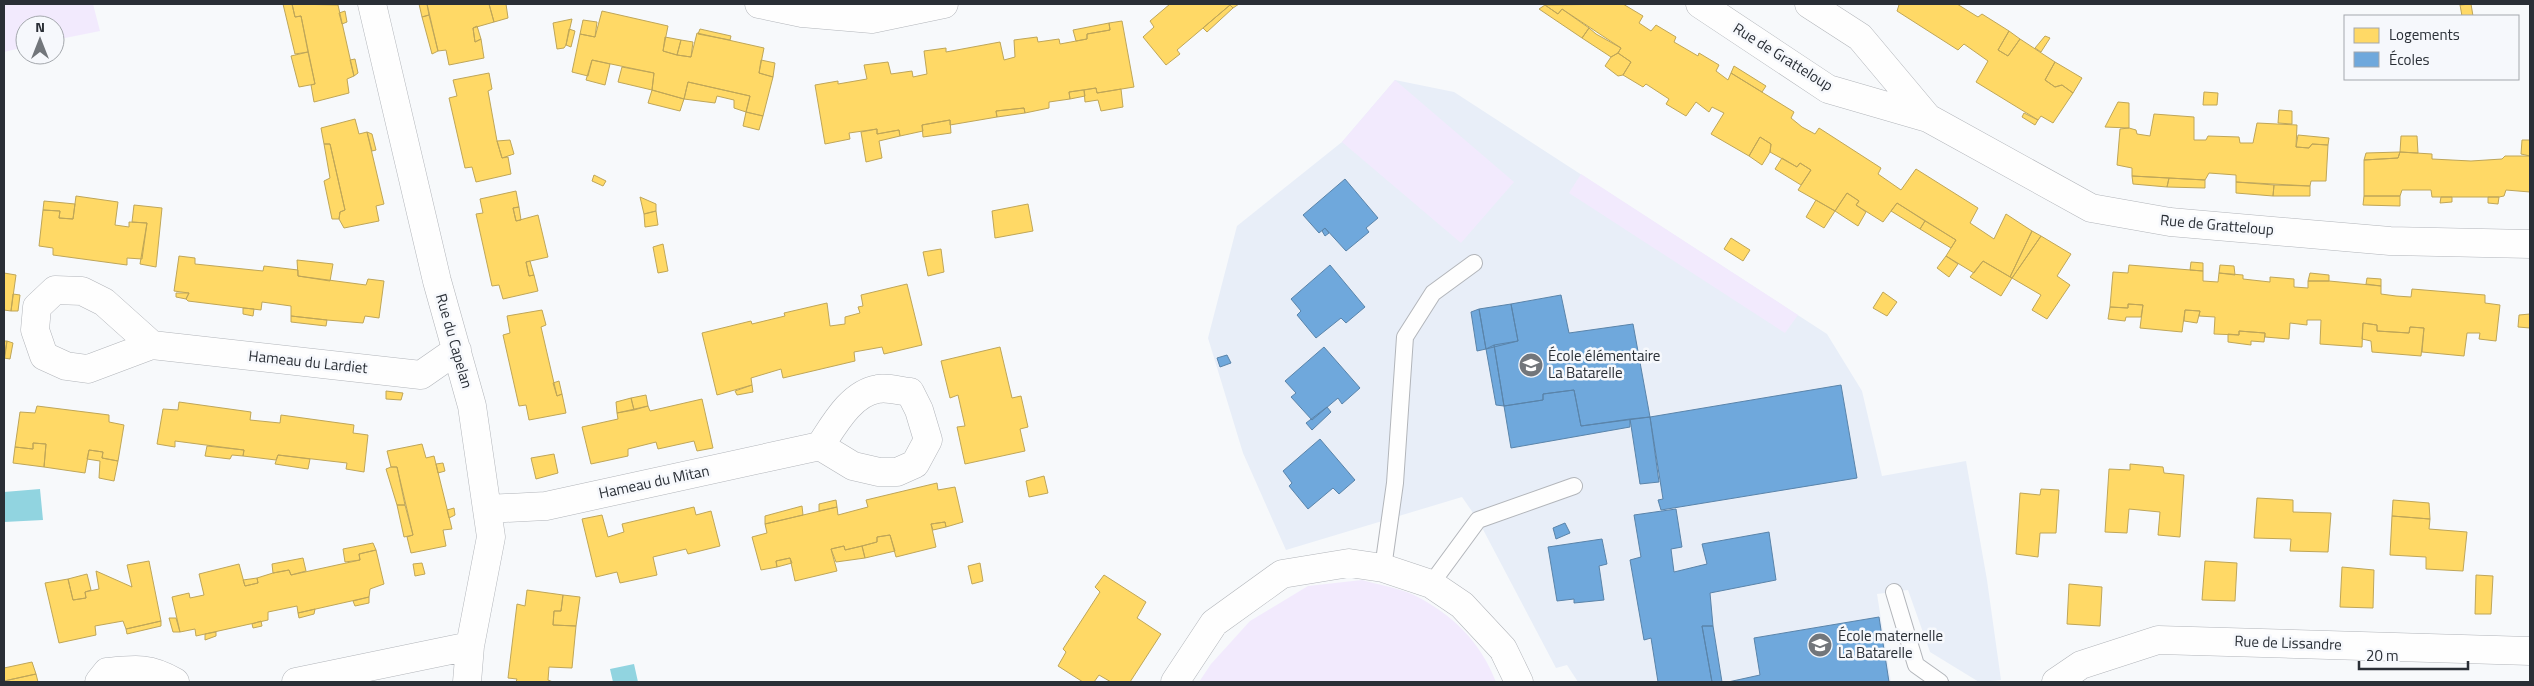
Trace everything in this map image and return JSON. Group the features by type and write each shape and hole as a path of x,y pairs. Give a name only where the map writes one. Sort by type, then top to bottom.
{"street":[{"name":"Rue du Capelan","path":"372,4 406,156 472,406 491,536 470,646 467,682"},
{"path":"759,4 802,8 872,19 944,4"},
{"name":"Rue de Gratteloup","path":"1700,4 1828,89 1928,118 2091,208 2170,222 2390,240 2530,244"},
{"name":"Rue de Gratteloup","path":"1809,4 1860,37 1928,118"},
{"name":"Hameau du Lardiet","path":"152,346 421,375 456,350"},
{"name":"Hameau du Mitan","path":"487,509 546,506 820,446"},
{"path":"1175,682 1214,623 1282,574 1349,563 1383,568 1431,584 1462,605 1503,649 1519,682"},
{"name":"Rue de Lissandre","path":"2056,682 2081,665 2158,640 2530,652"},
{"path":"296,682 470,646"},
{"path":"99,682 107,672 138,669 160,673 175,682"}],"lane":[{"path":"1383,568 1395,483 1405,337 1433,293 1474,263"},
{"path":"1431,584 1478,520 1574,486"},
{"path":"1894,592 1916,665 1940,682"}],"shaded area":[{"path":"4,4 93,4 100,31 65,38 65,15 15,15 15,49 4,52"},
{"name":"École élémentaire La Batarelle","path":"1395,80 1454,92 1827,334 1862,391 1882,476 1966,461 1987,580 2001,680 1979,682 1930,652 1908,590 1877,594 1891,682 1578,682 1567,665 1556,668 1478,520 1462,497 1286,550 1243,453 1208,338 1237,226 1342,142"},
{"path":"1395,80 1514,182 1461,243 1342,142"},
{"path":"1581,174 1798,315 1785,333 1569,193"},
{"path":"1362,580 1414,595 1441,611 1464,631 1473,642 1482,654 1496,682 1199,682 1211,664 1250,621 1308,586"}],"water":[{"path":"40,489 43,520 4,522 4,492"},
{"path":"634,664 638,682 613,682 610,669"}],"building: Logements":[{"path":"283,4 292,4 295,17 301,16 308,52 295,54"},
{"path":"292,4 338,5 354,76 347,79 349,93 314,102 311,85 315,84 301,16 295,17"},
{"path":"419,4 427,4 429,15 422,17"},
{"path":"427,4 489,4 494,22 473,28 475,42 481,39 484,58 449,65 446,50 438,51"},
{"path":"489,4 506,4 508,18 494,22"},
{"path":"1170,4 1239,4 1233,8 1230,5 1177,50 1180,54 1166,65 1143,37 1154,27 1150,21"},
{"path":"1623,4 1643,16 1639,23 1651,31 1656,25 1676,37 1674,42 1698,56 1699,53 1719,65 1716,71 1728,80 1731,73 1794,112 1791,118 1802,127 1815,134 1819,128 1881,168 1878,174 1901,190 1916,169 1978,208 1970,223 1994,239 2006,214 2032,231 2010,277 1983,261 1974,273 1946,256 1956,240 1897,203 1883,222 1856,205 1859,201 1847,193 1835,211 1798,190 1811,170 1800,163 1797,167 1770,152 1771,144 1760,137 1749,156 1711,134 1724,113 1712,107 1709,112 1696,102 1686,116 1666,104 1669,99 1646,84 1643,87 1623,75 1631,62 1618,53 1621,48 1562,9 1558,14 1545,5"},
{"path":"1897,4 1957,4 1978,17 1982,14 2009,31 1998,50 2008,56 2020,39 2055,62 2045,80 2055,87 2062,85 2073,93 2053,123 2041,116 2038,120 1976,82 1988,61 1964,44 1958,50 1897,11 1899,5"},
{"path":"2471,4 2473,15 2462,15 2460,5"},
{"path":"1230,5 1233,8 1207,32 1203,28"},
{"path":"1545,5 1558,14 1562,9 1589,28 1582,38 1539,9"},
{"path":"345,11 347,22 342,24 339,13"},
{"path":"602,11 668,26 663,51 677,55 691,57 697,33 764,48 759,73 773,77 763,116 746,112 750,96 688,82 684,99 652,90 654,73 592,60 588,76 572,72 580,34 595,37"},
{"path":"429,15 438,51 432,54 422,17"},
{"path":"572,19 566,45 564,48 557,49 553,23"},
{"path":"583,20 597,22 595,37 580,34"},
{"path":"1122,21 1134,87 1097,93 1096,88 1069,92 1070,99 1049,102 1049,108 1025,113 1024,108 996,111 997,117 950,125 950,120 922,125 923,131 900,136 899,130 877,134 877,129 849,133 850,139 825,144 815,85 838,81 838,84 867,79 864,65 888,62 891,74 912,71 913,77 927,74 924,51 946,48 946,52 1000,42 1004,60 1015,57 1014,40 1037,37 1038,42 1059,39 1060,44 1087,39 1087,34 1110,30 1109,23"},
{"path":"1109,23 1110,30 1087,34 1087,39 1076,41 1073,30"},
{"path":"477,26 481,39 475,42 473,28"},
{"path":"1589,28 1621,48 1618,53 1611,57 1582,38"},
{"path":"569,29 575,31 571,47 566,45"},
{"path":"700,29 731,36 730,40 698,34"},
{"path":"2009,31 2020,39 2008,56 1998,50"},
{"path":"2045,36 2050,38 2041,52 2035,48"},
{"path":"665,37 681,40 677,55 663,51"},
{"path":"681,40 693,42 691,57 677,55"},
{"path":"308,52 315,84 299,87 291,56"},
{"path":"1618,53 1631,62 1623,75 1618,76 1605,66 1611,57"},
{"path":"355,59 358,73 354,76 350,60"},
{"path":"592,60 610,64 605,85 586,80"},
{"path":"761,60 775,63 773,77 759,73"},
{"path":"2055,62 2082,78 2073,93 2062,85 2055,87 2045,80"},
{"path":"1734,66 1766,86 1762,92 1731,73"},
{"path":"622,67 654,73 652,90 618,82"},
{"path":"489,73 492,89 488,91 497,141 502,158 508,157 511,174 476,182 472,167 465,168 449,98 457,96 453,80"},
{"path":"688,82 750,96 746,112 734,108 734,100 717,96 715,103 684,99"},
{"path":"1096,88 1097,93 1121,89 1123,107 1101,111 1098,100 1085,102 1084,90"},
{"path":"652,90 684,99 680,111 648,103"},
{"path":"1084,90 1085,96 1070,99 1069,92"},
{"path":"2204,92 2218,93 2217,105 2203,105"},
{"path":"2118,102 2129,103 2129,128 2105,127"},
{"path":"1024,108 1025,113 997,117 996,111"},
{"path":"2279,110 2292,111 2292,124 2278,123"},
{"path":"746,112 763,116 759,130 743,126"},
{"path":"2024,113 2038,120 2035,125 2022,117"},
{"path":"2154,114 2194,117 2194,140 2206,140 2208,136 2239,137 2240,143 2253,143 2257,123 2297,125 2296,147 2309,148 2312,144 2328,145 2326,181 2311,181 2310,186 2236,182 2236,175 2209,173 2205,180 2132,176 2132,168 2117,165 2120,129 2129,128 2136,130 2137,134 2150,136"},
{"path":"355,119 359,134 367,132 384,204 376,206 379,221 344,228 339,219 340,212 345,210 330,144 324,144 321,128"},
{"path":"950,120 951,133 923,137 922,125"},
{"path":"877,129 877,134 899,130 900,136 879,141 882,158 866,162 861,132"},
{"path":"367,132 372,134 376,150 372,151"},
{"path":"2298,135 2329,138 2328,145 2312,144 2309,148 2296,147"},
{"path":"2401,136 2417,136 2418,153 2400,152"},
{"path":"1760,137 1771,144 1770,152 1762,165 1749,156"},
{"path":"510,140 514,154 502,158 497,141"},
{"path":"2522,140 2530,140 2530,156 2521,154"},
{"path":"324,144 330,144 345,210 340,212 339,219 332,219 324,181 330,178"},
{"path":"2400,152 2432,154 2432,159 2471,161 2502,159 2505,156 2530,156 2530,192 2506,190 2504,196 2499,197 2432,197 2431,190 2402,190 2400,196 2364,196 2364,160 2398,158"},
{"path":"2400,152 2398,158 2364,160 2366,153"},
{"path":"1782,158 1797,167 1800,163 1811,170 1801,185 1775,169"},
{"path":"594,175 606,181 603,186 592,181"},
{"path":"2132,176 2169,178 2167,187 2133,184"},
{"path":"2169,178 2205,180 2205,188 2167,187"},
{"path":"2236,182 2274,185 2273,196 2236,193"},
{"path":"2274,185 2310,186 2310,196 2273,196"},
{"path":"516,191 519,207 513,208 516,221 538,215 548,257 526,262 529,276 534,275 538,291 503,299 499,285 492,286 476,214 483,213 480,199"},
{"path":"1847,193 1859,201 1856,205 1866,212 1858,226 1835,211"},
{"path":"76,196 118,202 115,225 129,227 129,222 147,223 142,259 127,258 127,265 53,255 53,248 39,246 43,210 60,211 59,218 73,219"},
{"path":"2364,196 2400,196 2400,206 2363,205"},
{"path":"640,197 656,204 656,211 644,214"},
{"path":"2441,197 2452,197 2452,202 2440,203"},
{"path":"2488,197 2499,197 2498,204 2488,203"},
{"path":"1816,200 1835,211 1824,228 1806,217"},
{"path":"44,201 75,204 73,219 59,218 60,211 43,210"},
{"path":"1897,203 1925,221 1920,229 1891,211"},
{"path":"1028,204 1033,231 995,238 992,211"},
{"path":"134,205 162,208 156,267 140,264 147,223 132,222"},
{"path":"519,207 521,220 516,221 513,208"},
{"path":"656,211 658,225 645,227 644,214"},
{"path":"1925,221 1956,240 1951,248 1920,229"},
{"path":"2032,231 2041,236 2012,278 2010,277"},
{"path":"2041,236 2071,254 2057,276 2070,285 2047,319 2032,310 2041,295 2012,278"},
{"path":"1731,238 1750,250 1743,261 1724,249"},
{"path":"663,244 668,271 658,273 653,247"},
{"path":"941,249 944,272 928,276 923,252"},
{"path":"179,256 195,258 195,264 263,271 264,266 298,270 298,276 366,285 368,279 384,281 379,318 365,316 363,323 327,320 291,316 291,306 262,302 261,310 188,301 186,299 189,293 174,291"},
{"path":"1946,256 1958,264 1949,277 1937,268"},
{"path":"297,260 333,264 330,281 298,276"},
{"path":"530,261 534,275 529,276 526,262"},
{"path":"1983,261 2012,278 2001,296 1970,277"},
{"path":"2191,262 2203,263 2203,271 2190,270"},
{"path":"2129,265 2203,271 2203,281 2218,282 2219,273 2243,275 2243,279 2270,282 2270,277 2294,279 2294,287 2308,288 2308,281 2381,286 2381,294 2396,296 2411,297 2412,289 2485,295 2485,303 2500,305 2496,341 2479,339 2480,333 2467,333 2464,356 2422,352 2424,328 2410,327 2409,333 2377,331 2377,325 2363,323 2362,347 2320,344 2321,320 2307,320 2307,325 2290,323 2289,339 2265,337 2265,333 2239,331 2239,335 2214,334 2215,317 2199,316 2200,311 2185,310 2182,332 2140,328 2143,305 2128,304 2128,308 2110,307 2113,272 2128,273"},
{"path":"2220,265 2234,266 2235,275 2219,273"},
{"path":"4,273 16,275 11,311 4,310"},
{"path":"2310,273 2329,275 2329,281 2308,281"},
{"path":"2367,278 2381,279 2381,286 2366,284"},
{"path":"907,284 922,345 884,354 882,347 854,352 855,361 783,378 781,369 751,378 752,385 717,395 702,333 751,321 752,324 785,316 784,313 827,303 830,326 845,324 845,317 860,313 858,307 863,306 861,295"},
{"path":"1883,292 1897,302 1887,316 1873,308"},
{"path":"176,293 189,293 186,299 176,297"},
{"path":"13,294 20,295 18,311 11,311"},
{"path":"2128,304 2143,305 2141,317 2126,317 2125,321 2108,319 2110,307 2128,308"},
{"path":"243,308 254,309 253,316 243,314"},
{"path":"542,310 546,325 541,327 557,396 562,394 566,413 529,420 526,405 519,406 503,335 510,333 507,316"},
{"path":"2185,310 2200,311 2197,323 2184,321"},
{"path":"2530,314 2530,328 2518,327 2519,315"},
{"path":"291,316 327,320 326,326 291,322"},
{"path":"2363,323 2377,325 2377,331 2409,333 2410,327 2424,328 2421,356 2372,352 2371,341 2362,339"},
{"path":"2239,331 2265,333 2264,342 2251,341 2251,345 2228,342 2228,334 2239,335"},
{"path":"4,341 7,341 4,363"},
{"path":"7,341 13,343 10,359 4,358"},
{"path":"1000,347 1012,398 1021,396 1028,427 1020,429 1025,451 965,464 957,427 965,426 958,395 950,398 941,361"},
{"path":"559,381 562,394 557,396 553,383"},
{"path":"752,385 753,392 737,395 735,391"},
{"path":"386,391 403,393 401,400 386,399"},
{"path":"646,395 648,406 634,410 631,398"},
{"path":"631,398 634,410 617,413 616,402"},
{"path":"702,399 713,448 697,451 694,441 658,449 656,442 628,449 628,456 591,464 582,427 618,419 617,413 648,406 650,411"},
{"path":"179,402 251,412 250,420 280,423 281,415 354,425 353,433 368,435 364,472 346,469 347,463 278,455 276,460 243,456 244,450 175,441 175,447 157,444 163,409 178,410"},
{"path":"37,406 109,415 109,422 124,425 118,461 102,458 103,452 89,450 85,473 44,467 46,444 33,443 33,449 15,447 20,412 35,413"},
{"path":"33,443 46,444 44,467 13,463 15,447 33,449"},
{"path":"422,444 426,458 434,456 452,529 443,530 446,546 411,553 407,537 413,535 397,467 391,467 387,451"},
{"path":"207,446 244,450 243,456 232,455 230,459 205,456"},
{"path":"89,450 103,452 102,458 118,461 114,481 99,478 100,461 87,459"},
{"path":"554,454 558,473 536,479 531,458"},
{"path":"278,455 310,459 308,469 275,464"},
{"path":"443,463 445,471 438,473 436,464"},
{"path":"2130,464 2163,467 2164,473 2184,475 2180,537 2158,535 2160,512 2129,509 2127,533 2105,532 2109,469 2130,470"},
{"path":"397,467 405,505 397,505 386,469"},
{"path":"1044,476 1048,493 1029,497 1026,481"},
{"path":"937,483 938,490 955,487 963,522 946,527 945,522 931,524 936,547 896,557 890,535 877,537 877,542 862,546 845,550 844,546 831,549 837,571 795,581 790,558 776,561 777,567 761,570 752,537 767,533 765,524 837,507 838,515 868,507 866,500"},
{"path":"2041,489 2059,490 2056,533 2040,533 2038,557 2016,554 2020,493 2040,495"},
{"path":"2257,498 2293,500 2293,512 2331,513 2328,552 2290,551 2291,539 2254,538"},
{"path":"836,500 837,507 819,511 819,504"},
{"path":"2393,500 2429,503 2430,519 2392,516"},
{"path":"397,505 405,505 413,535 404,537"},
{"path":"802,506 803,515 765,524 765,516"},
{"path":"694,507 696,515 711,511 720,546 688,554 686,549 653,557 657,575 620,583 617,572 596,577 582,519 602,515 608,537 624,532 622,524"},
{"path":"454,508 455,515 449,518 447,510"},
{"path":"2392,516 2430,519 2429,529 2467,532 2463,571 2426,569 2426,557 2390,555"},
{"path":"945,522 946,527 933,530 931,524"},
{"path":"890,535 895,551 865,558 862,546 877,542 877,537"},
{"path":"373,543 376,550 359,554 360,560 345,562 343,549"},
{"path":"844,546 845,550 862,546 865,558 836,562 831,549"},
{"path":"376,550 384,584 370,589 369,597 298,613 297,606 268,612 268,620 196,636 195,629 180,632 172,597 189,593 190,598 204,595 199,574 239,564 245,586 258,583 257,578 273,573 289,570 291,575 360,560 359,554"},
{"path":"303,558 306,571 291,575 289,570 273,573 272,564"},
{"path":"790,558 792,563 777,567 776,561"},
{"path":"149,561 161,621 126,629 123,621 95,626 96,635 59,643 45,583 68,579 73,600 86,598 85,592 99,589 96,571 132,587 127,565"},
{"path":"2205,561 2237,563 2235,601 2202,600"},
{"path":"422,563 425,574 415,576 413,564"},
{"path":"980,563 983,581 972,584 968,566"},
{"path":"2342,567 2374,570 2373,608 2340,607"},
{"path":"87,574 91,590 85,592 86,598 73,600 68,579"},
{"path":"1104,575 1146,602 1137,618 1161,634 1130,682 1111,682 1099,675 1094,682 1083,682 1058,666 1066,652 1063,649 1100,592 1095,587"},
{"path":"2476,575 2493,576 2491,614 2475,614"},
{"path":"257,578 258,583 245,586 243,580"},
{"path":"2069,584 2102,587 2100,626 2067,624"},
{"path":"527,590 563,595 561,611 554,611 553,625 576,626 572,668 549,667 548,680 553,682 516,682 517,679 508,678 517,604 525,606"},
{"path":"563,595 580,597 576,626 553,625 554,611 561,611"},
{"path":"369,597 369,603 355,606 353,601"},
{"path":"315,609 314,614 299,618 298,613"},
{"path":"169,618 176,618 180,632 173,632"},
{"path":"161,621 161,626 127,634 126,629"},
{"path":"261,621 262,626 253,628 252,624"},
{"path":"216,632 216,636 205,640 205,634"},
{"path":"32,662 36,674 4,681 4,668"},
{"path":"36,674 38,682 4,682 4,681"}],"building: Écoles":[{"path":"1345,179 1378,218 1366,228 1369,232 1346,251 1325,228 1319,233 1303,215"},
{"path":"1325,228 1329,233 1325,236 1322,231"},
{"path":"1330,265 1365,307 1346,323 1341,318 1316,338 1297,315 1301,311 1291,299"},
{"path":"1561,295 1569,333 1633,324 1650,417 1581,426 1574,390 1543,394 1543,400 1504,406 1494,345 1518,341 1511,304"},
{"path":"1511,304 1518,341 1486,349 1479,309"},
{"path":"1479,309 1486,349 1477,351 1471,312"},
{"path":"1494,345 1504,406 1496,405 1486,349"},
{"path":"1324,347 1360,388 1342,404 1338,398 1312,420 1291,397 1296,393 1285,381"},
{"path":"1227,355 1231,363 1220,367 1217,358"},
{"path":"1841,385 1857,478 1661,510 1658,500 1663,499 1650,417"},
{"path":"1574,390 1581,426 1630,419 1630,427 1511,448 1504,406 1543,400 1543,394"},
{"path":"1327,407 1331,412 1312,430 1306,423"},
{"path":"1650,417 1659,482 1640,484 1630,419"},
{"path":"1320,439 1355,480 1339,494 1333,488 1308,509 1289,486 1292,483 1283,471"},
{"path":"1676,509 1682,547 1671,549 1674,572 1707,564 1702,544 1769,532 1776,580 1710,593 1713,626 1702,626 1712,682 1658,682 1651,638 1644,640 1630,560 1641,557 1634,515"},
{"path":"1565,523 1570,533 1556,539 1553,528"},
{"path":"1602,539 1607,564 1599,566 1604,600 1574,603 1574,599 1557,601 1548,547"},
{"name":"École maternelle La Batarelle","path":"1879,617 1889,682 1728,682 1760,675 1754,638"},
{"path":"1702,626 1713,626 1722,682 1712,682"}],"place":[{"name":"École élémentaire La Batarelle","path":"1531,365"},
{"name":"École maternelle La Batarelle","path":"1820,645"}]}
